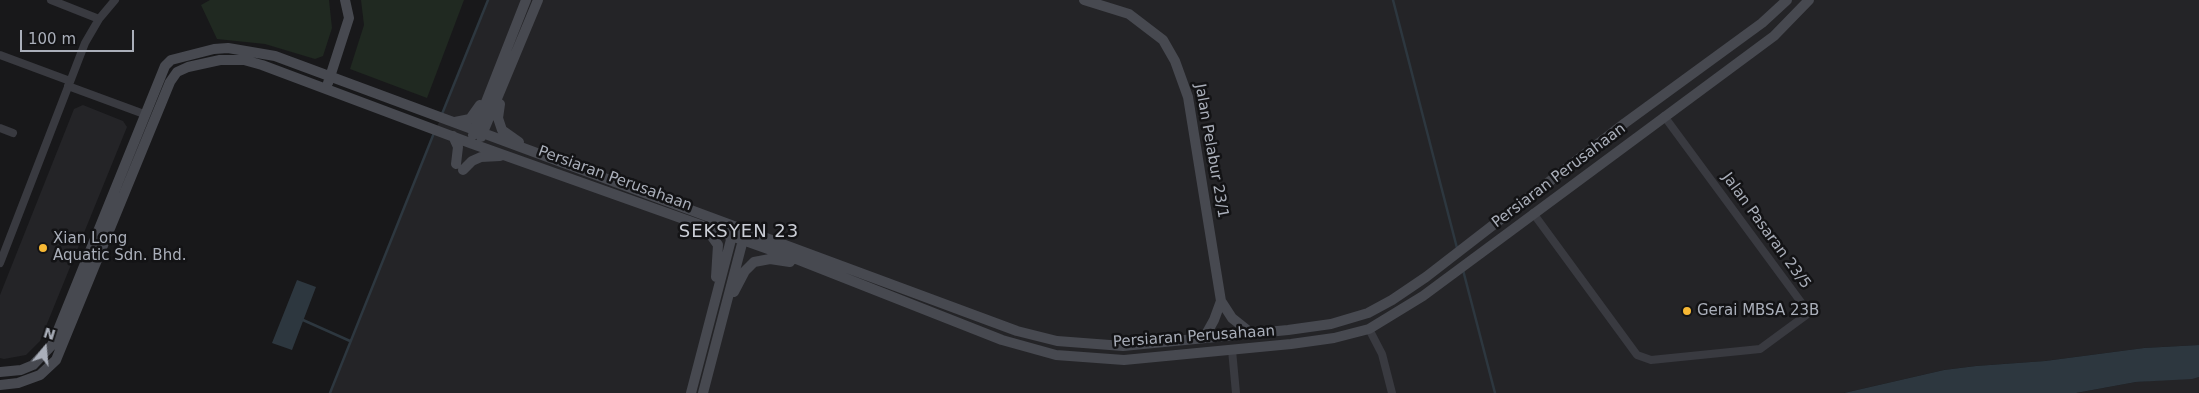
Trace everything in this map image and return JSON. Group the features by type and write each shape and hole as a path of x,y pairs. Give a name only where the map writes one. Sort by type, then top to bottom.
{"main road":[{"path":"326,88 349,18 345,0"},
{"path":"479,132 490,89 526,0"},
{"path":"474,144 501,93 538,0"},
{"name":"Jalan Pelabur 23/1","path":"1084,0 1129,14 1147,26 1163,40 1183,77 1188,97 1221,300 1232,318 1252,334"},
{"name":"Persiaran Perusahaan","path":"0,385 18,383 40,375 56,360 166,90 177,72 188,67 230,59 262,65 506,156 706,227 732,236 744,235 1017,331 1057,341 1123,346 1252,334 1331,324 1368,313 1392,300 1450,258 1632,117 1762,23 1787,0"},
{"name":"Persiaran Perusahaan","path":"0,372 21,370 33,365 52,345 159,78 171,60 214,49 228,48 275,56 735,226 744,235 798,260 976,332 1056,355 1124,360 1334,338 1369,329 1423,296 1774,36 1808,0"},
{"path":"449,121 470,119 490,89"},
{"path":"501,93 498,118 502,130 515,140 561,162"},
{"path":"449,135 458,147 460,167 481,157 506,156"},
{"path":"691,393 713,303 735,226"},
{"path":"706,227 718,245 713,303"},
{"path":"703,393 744,235"},
{"path":"724,310 745,271 754,262 763,259 786,262 798,260"},
{"path":"1204,338 1214,320 1221,300"}],"street":[{"path":"51,0 99,19"},
{"path":"0,263 85,43 99,19 115,0"},
{"path":"0,55 144,114"},
{"name":"Jalan Pasaran 23/5","path":"1533,213 1637,354 1651,360 1760,349 1781,334 1809,313 1664,116"},
{"path":"0,128 13,133"},
{"path":"1369,329 1382,354 1392,393"},
{"path":"1232,350 1236,393"}],"shaded area":[{"path":"210,0 329,0 332,28 323,56 315,59 265,44 217,39 201,5"},
{"path":"361,0 464,0 427,98 350,69 364,25"},
{"path":"488,0 2199,0 2199,345 2144,348 2045,361 1944,370 1844,393 330,393"},
{"path":"83,105 123,121 127,127 40,341 26,355 0,358 0,295 74,109"},
{"path":"297,280 316,287 292,350 272,343"},
{"path":"2199,345 2199,377 2192,379 2136,382 2076,393 1844,393 1944,370 2045,361 2144,348"},
{"path":"2199,377 2199,393 2076,393 2136,382"}],"waterway":[{"path":"442,114 488,0"},
{"path":"1393,0 1457,248"},
{"path":"330,393 434,133"},
{"path":"1463,270 1495,393"},
{"path":"303,320 350,341"}],"place":[{"name":"Xian Long Aquatic Sdn. Bhd.","path":"43,248"},
{"name":"Gerai MBSA 23B","path":"1687,311"}],"district":[{"name":"SEKSYEN 23","path":"739,232"}]}
